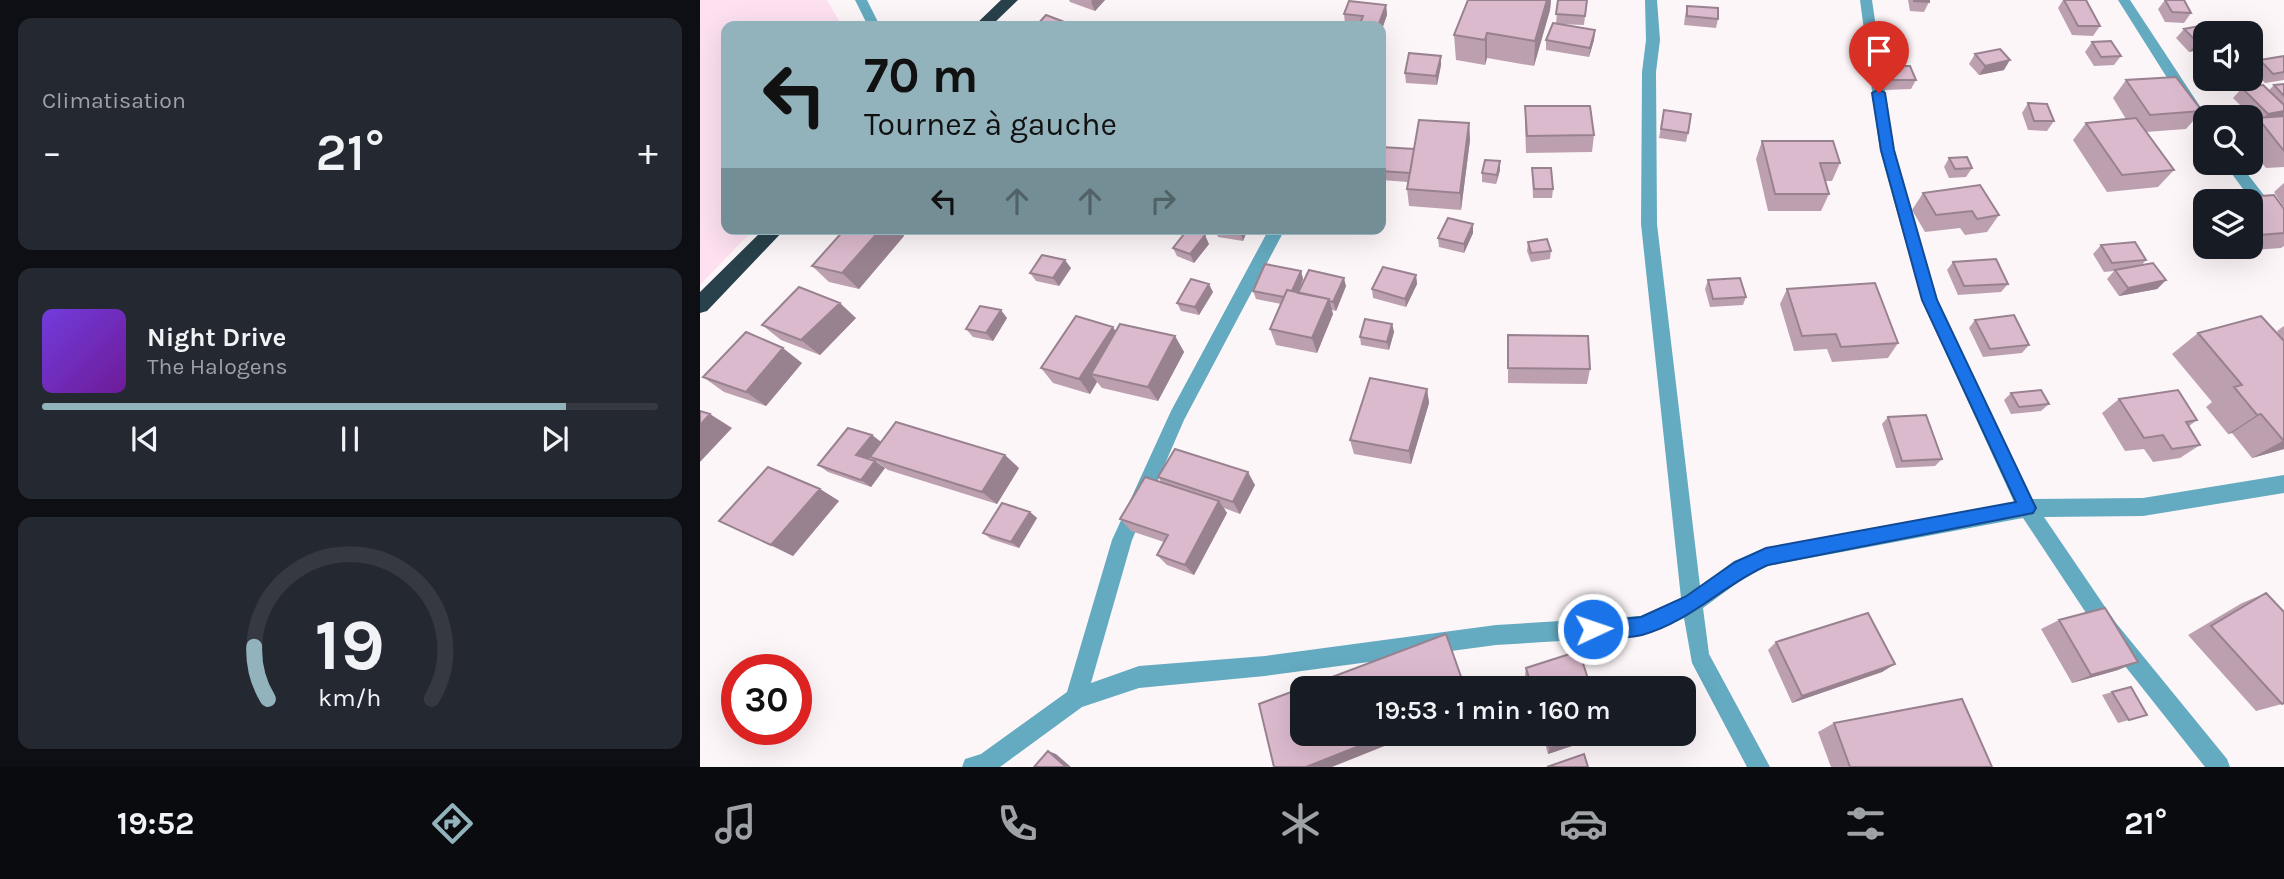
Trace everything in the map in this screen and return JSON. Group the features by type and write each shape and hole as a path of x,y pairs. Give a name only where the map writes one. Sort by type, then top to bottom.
{"highway":[{"path":"987,21 1010,0"},
{"path":"700,305 770,235"}],"street":[{"path":"861,0 872,21"},
{"path":"1651,0 1653,40 1649,72 1648,224 1699,656 1759,767"},
{"path":"1866,0 1887,150 1930,300 2027,508 2109,630 2219,767"},
{"path":"2124,0 2193,107"},
{"path":"2240,175 2284,233"},
{"path":"1076,699 1122,540 1177,418 1275,235"},
{"path":"981,766 1076,699 1139,677 1265,666 1496,635 1641,626 1692,604 1741,568 1766,557 2027,508 2143,507 2284,484"}],"shaded area":[{"path":"700,0 827,0 839,21 721,21 721,235 748,235 700,285"}],"building":[{"path":"1468,0 1547,0 1535,41 1487,33 1485,40 1454,35"},
{"path":"1558,0 1587,0 1585,16 1556,14"},
{"path":"2064,0 2086,0 2100,26 2078,26"},
{"path":"2165,0 2184,0 2191,13 2172,12"},
{"path":"1349,1 1386,5 1380,21 1361,21 1363,16 1344,14"},
{"path":"1687,6 1718,8 1718,19 1687,16"},
{"path":"1046,15 1062,21 1041,21"},
{"path":"1553,23 1595,30 1590,48 1546,40"},
{"path":"2193,27 2193,38 2184,29"},
{"path":"2111,41 2121,56 2101,57 2092,42"},
{"path":"2000,49 2010,60 1985,66 1975,54"},
{"path":"1409,53 1441,56 1436,76 1405,73"},
{"path":"2284,56 2284,72 2273,74 2263,63 2263,60"},
{"path":"1885,66 1910,66 1916,80 1890,80"},
{"path":"2176,77 2197,105 2193,105 2193,112 2150,115 2126,80"},
{"path":"2284,84 2284,96 2274,85"},
{"path":"2263,85 2284,105 2284,111 2268,114 2263,105 2259,105 2245,91 2263,91"},
{"path":"2028,103 2047,104 2054,121 2034,121"},
{"path":"1525,106 1590,106 1594,135 1527,136"},
{"path":"1664,110 1691,114 1688,133 1661,129"},
{"path":"2284,116 2284,151 2263,124 2263,118"},
{"path":"2136,118 2174,170 2122,175 2086,123"},
{"path":"1419,120 1469,123 1460,193 1407,189"},
{"path":"1762,141 1833,141 1840,163 1820,163 1829,194 1775,194"},
{"path":"1386,147 1414,149 1410,173 1386,171"},
{"path":"1967,157 1972,168 1955,169 1949,158"},
{"path":"1485,160 1500,161 1497,175 1482,173"},
{"path":"1532,168 1551,168 1553,189 1534,189"},
{"path":"1980,185 1999,215 1977,219 1972,211 1936,215 1923,193"},
{"path":"2274,195 2284,209 2284,233 2263,235 2263,196"},
{"path":"1448,218 1473,224 1464,244 1438,238"},
{"path":"840,235 876,235 842,273 812,266"},
{"path":"1183,235 1205,235 1190,254 1173,248"},
{"path":"1547,239 1551,251 1531,253 1528,242"},
{"path":"2135,242 2146,260 2112,263 2101,245"},
{"path":"1042,255 1065,260 1053,278 1030,273"},
{"path":"1996,259 2008,284 1964,286 1953,262"},
{"path":"2153,263 2166,280 2128,288 2115,270"},
{"path":"1265,264 1301,271 1292,291 1287,290 1284,297 1253,291"},
{"path":"1383,267 1416,275 1405,299 1372,289"},
{"path":"1309,270 1344,278 1333,302 1298,293"},
{"path":"1740,278 1746,297 1713,299 1708,280"},
{"path":"1191,279 1209,284 1195,307 1177,303"},
{"path":"1875,283 1898,343 1841,347 1836,334 1802,336 1787,289"},
{"path":"799,287 840,303 801,340 762,325"},
{"path":"1287,290 1329,299 1312,338 1270,329"},
{"path":"980,306 1001,310 986,333 966,329"},
{"path":"2014,315 2029,345 1990,349 1975,320"},
{"path":"1076,316 1113,327 1079,379 1041,368"},
{"path":"2261,316 2284,341 2284,440 2261,414 2257,415 2234,387 2242,385 2198,333"},
{"path":"1365,319 1392,324 1387,342 1360,337"},
{"path":"1120,324 1175,336 1148,387 1091,374"},
{"path":"746,332 783,348 746,392 703,377"},
{"path":"1508,335 1588,336 1590,369 1508,368"},
{"path":"1370,378 1427,389 1409,451 1350,440"},
{"path":"2041,390 2049,404 2019,407 2011,393"},
{"path":"2178,390 2197,420 2186,422 2200,445 2172,449 2163,435 2144,438 2119,399"},
{"path":"700,411 710,414 700,425"},
{"path":"1926,415 1942,459 1902,461 1888,417"},
{"path":"896,422 1005,455 982,492 870,457"},
{"path":"848,428 872,435 856,455 875,461 861,480 818,465"},
{"path":"1175,449 1248,472 1233,502 1158,477"},
{"path":"768,467 820,489 771,545 719,521"},
{"path":"1145,477 1219,501 1185,565 1157,555 1168,535 1120,519"},
{"path":"1002,503 1030,512 1011,542 983,533"},
{"path":"2266,593 2284,612 2282,704 2211,626"},
{"path":"2105,608 2138,662 2091,675 2059,620"},
{"path":"1868,613 1895,664 1802,696 1776,642"},
{"path":"1446,634 1461,676 1335,676"},
{"path":"1579,651 1587,676 1528,676 1526,668"},
{"path":"2131,687 2147,715 2129,720 2112,692"},
{"path":"1290,692 1290,746 1359,746 1306,767 1274,767 1259,704"},
{"path":"1962,699 1992,767 1850,767 1834,723"},
{"path":"1048,751 1066,767 1034,767"},
{"path":"1584,754 1588,767 1547,767"}],"route":[{"path":"1593,629 1641,626 1692,604 1741,568 1766,557 2027,508 1930,300 1887,150 1879,93"}]}
